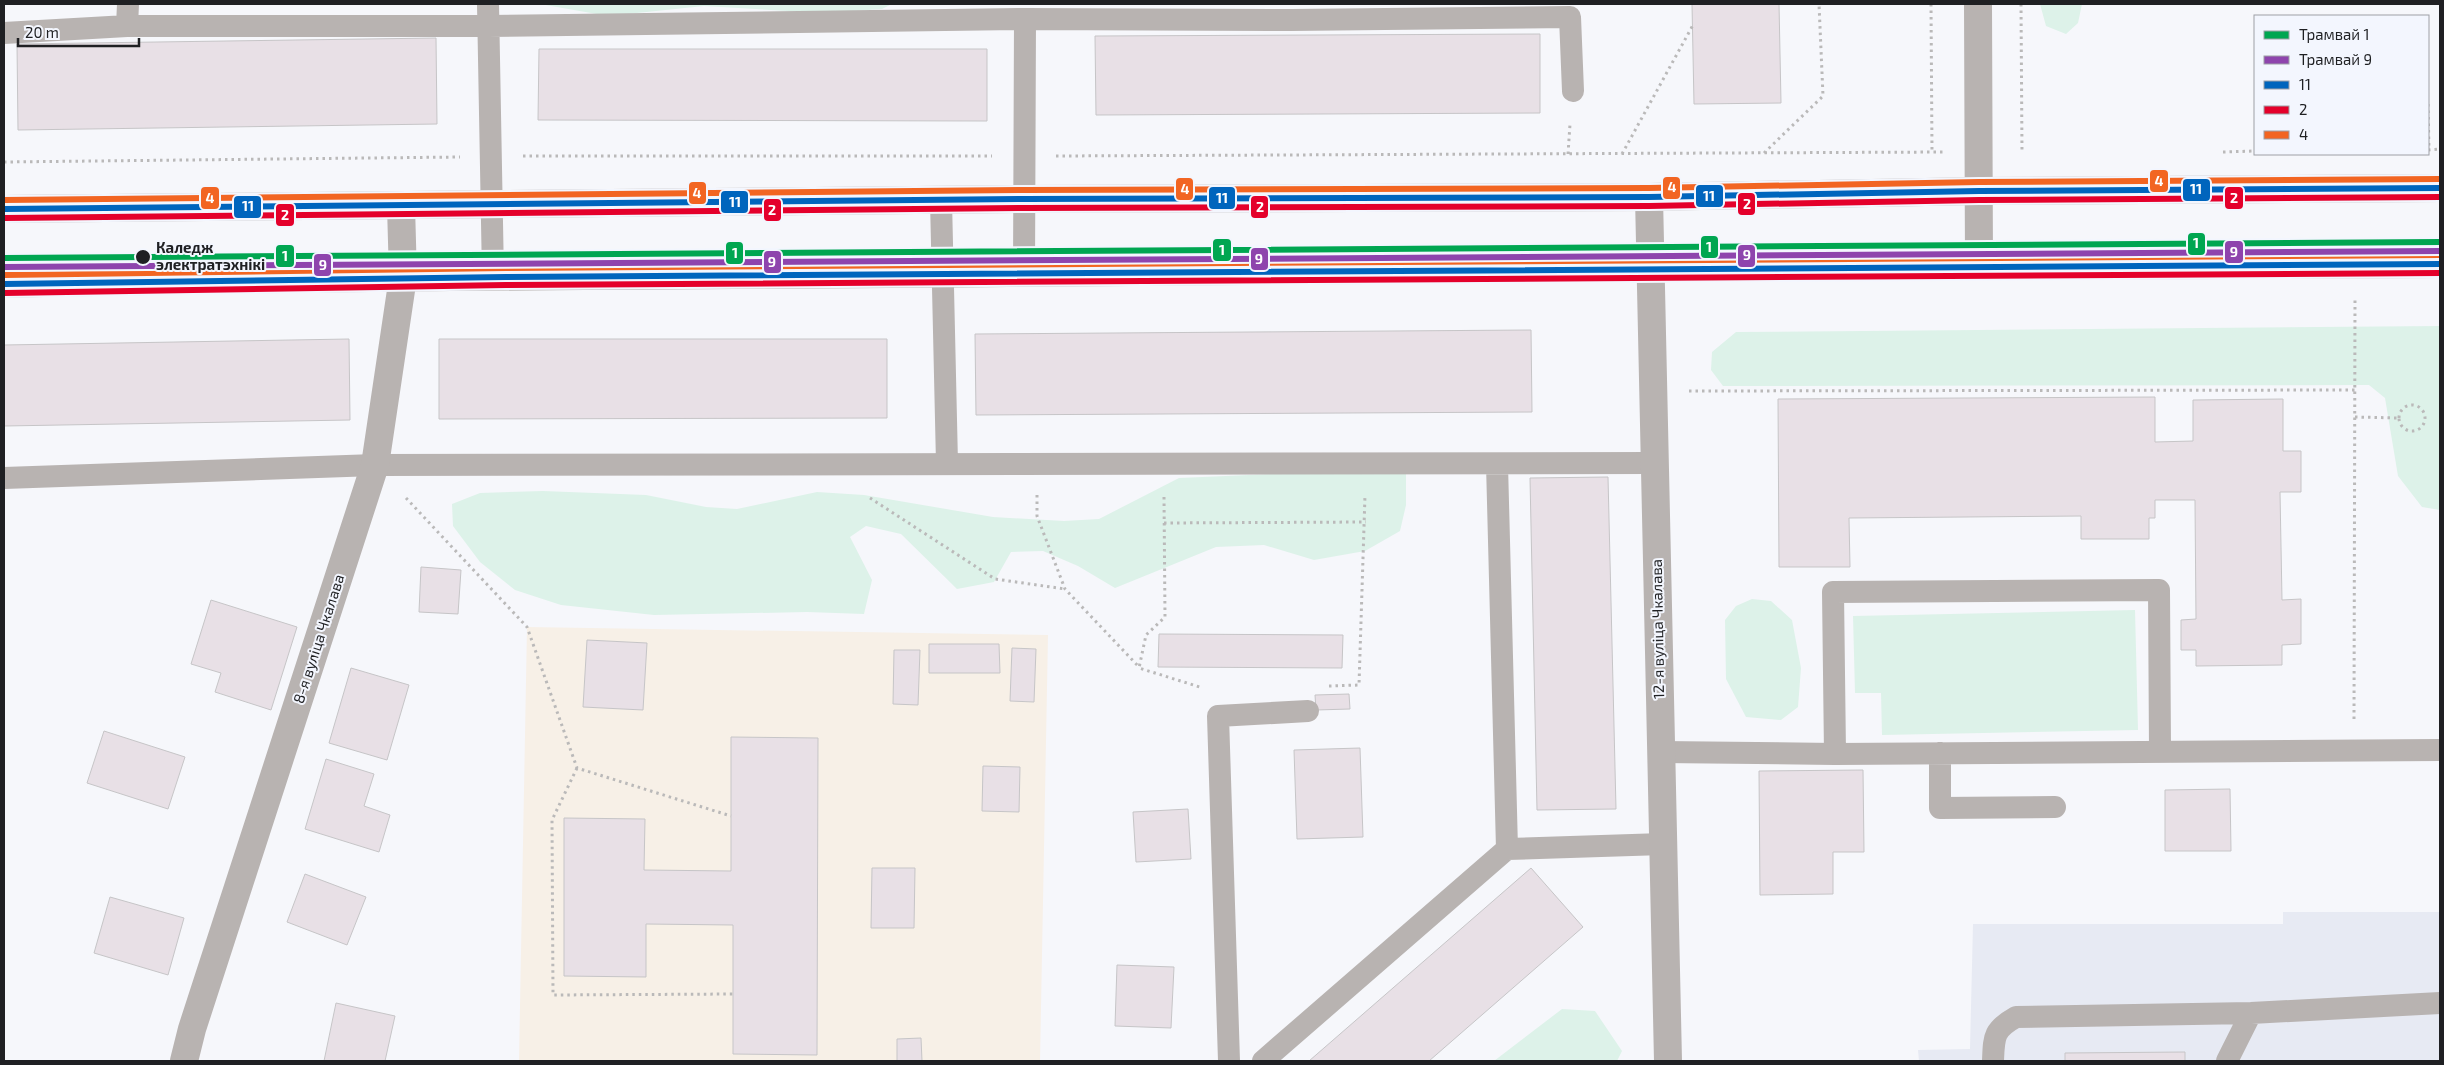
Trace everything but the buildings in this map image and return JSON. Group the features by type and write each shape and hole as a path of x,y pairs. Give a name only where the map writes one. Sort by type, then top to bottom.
{"main road":[{"path":"4,209 492,206 1025,199 1649,197 1979,191 2440,188"},
{"path":"4,284 493,276 1979,264 2440,264"}],"street":[{"path":"1978,4 1979,264"},
{"name":"12-я вуліца Чкалава","path":"1649,197 1668,1061"},
{"name":"8-я вуліца Чкалава","path":"184,1061 192,1029 375,465 403,277 401,206"}],"lane":[{"path":"128,4 128,26"},
{"path":"488,4 493,276"},
{"path":"4,33 128,26 488,26 1025,19 1291,20 1570,17 1573,91"},
{"path":"1024,273 1025,19"},
{"path":"941,200 947,463"},
{"path":"4,478 375,465 1654,463"},
{"path":"1496,464 1507,849"},
{"path":"1836,754 1833,592 2159,590 2160,751"},
{"path":"1229,1061 1218,716 1308,711"},
{"path":"1661,752 1836,754 2440,750"},
{"path":"1940,753 1940,808 2055,807"},
{"path":"1263,1061 1507,849 1663,844"},
{"path":"1993,1061 1994,1040 2000,1026 2016,1017 2252,1013 2440,1003"},
{"path":"2227,1061 2252,1013"}],"path":[{"path":"1764,153 1823,96 1819,4"},
{"path":"1931,4 1932,152"},
{"path":"2021,4 2022,153"},
{"path":"1622,154 1693,25"},
{"path":"2354,750 2355,294"},
{"path":"1682,391 2356,390"},
{"path":"2413,404 2422,408 2426,418 2422,428 2412,432 2402,428 2398,418 2402,408 2413,404"},
{"path":"2356,417 2398,418"},
{"path":"837,464 862,492 995,579 1065,588"},
{"path":"1037,464 1037,516 1065,588 1139,668 1212,691 1218,716"},
{"path":"1139,668 1146,635 1165,617 1165,464"},
{"path":"1320,687 1359,685 1366,522 1365,464"},
{"path":"375,465 526,628 577,768 552,820 553,995 733,994"},
{"path":"1164,523 1366,522"},
{"path":"577,768 731,816"}],"shaded area":[{"path":"527,627 1048,635 1040,1061 519,1061"},
{"path":"2283,912 2440,912 2440,1061 1919,1061 1918,1050 1970,1049 1973,924 2283,924"}],"green space":[{"path":"540,4 892,4 882,9 824,13 704,6 608,16"},
{"path":"2040,4 2082,4 2078,23 2066,34 2046,26"},
{"path":"2440,326 2440,510 2422,507 2398,476 2385,398 2369,385 1723,386 1711,370 1712,352 1736,332"},
{"path":"1406,468 1406,505 1400,531 1365,551 1314,560 1264,545 1216,547 1115,588 1078,566 1043,551 1011,552 994,582 957,589 901,534 866,526 850,537 872,580 864,614 807,612 654,615 561,605 515,590 480,562 453,526 452,504 480,493 543,491 646,495 706,507 737,509 817,492 864,495 993,517 1064,521 1099,519 1179,478"},
{"path":"1752,599 1771,601 1792,620 1801,668 1798,707 1781,720 1746,717 1726,679 1725,620 1736,606"},
{"path":"2135,610 2138,730 1882,735 1881,693 1855,693 1853,616"},
{"path":"1562,1009 1595,1011 1622,1051 1617,1061 1494,1061"}],"tram line":[{"name":"1","path":"4,258 2440,242"},
{"name":"9","path":"4,267 2440,251"}],"transit line":[{"name":"4","path":"4,200 1025,190 1649,188 1979,182 2440,179"},
{"name":"11","path":"4,209 1025,199 1649,197 1979,191 2440,188"},
{"name":"2","path":"4,218 1025,208 1649,206 1979,200 2440,197"},
{"name":"4","path":"4,275 506,268 2440,255"},
{"name":"11","path":"4,284 506,277 2440,264"},
{"name":"2","path":"4,293 506,285 2440,273"}],"place":[{"name":"Каледж электратэхнікі","path":"143,257"}]}
